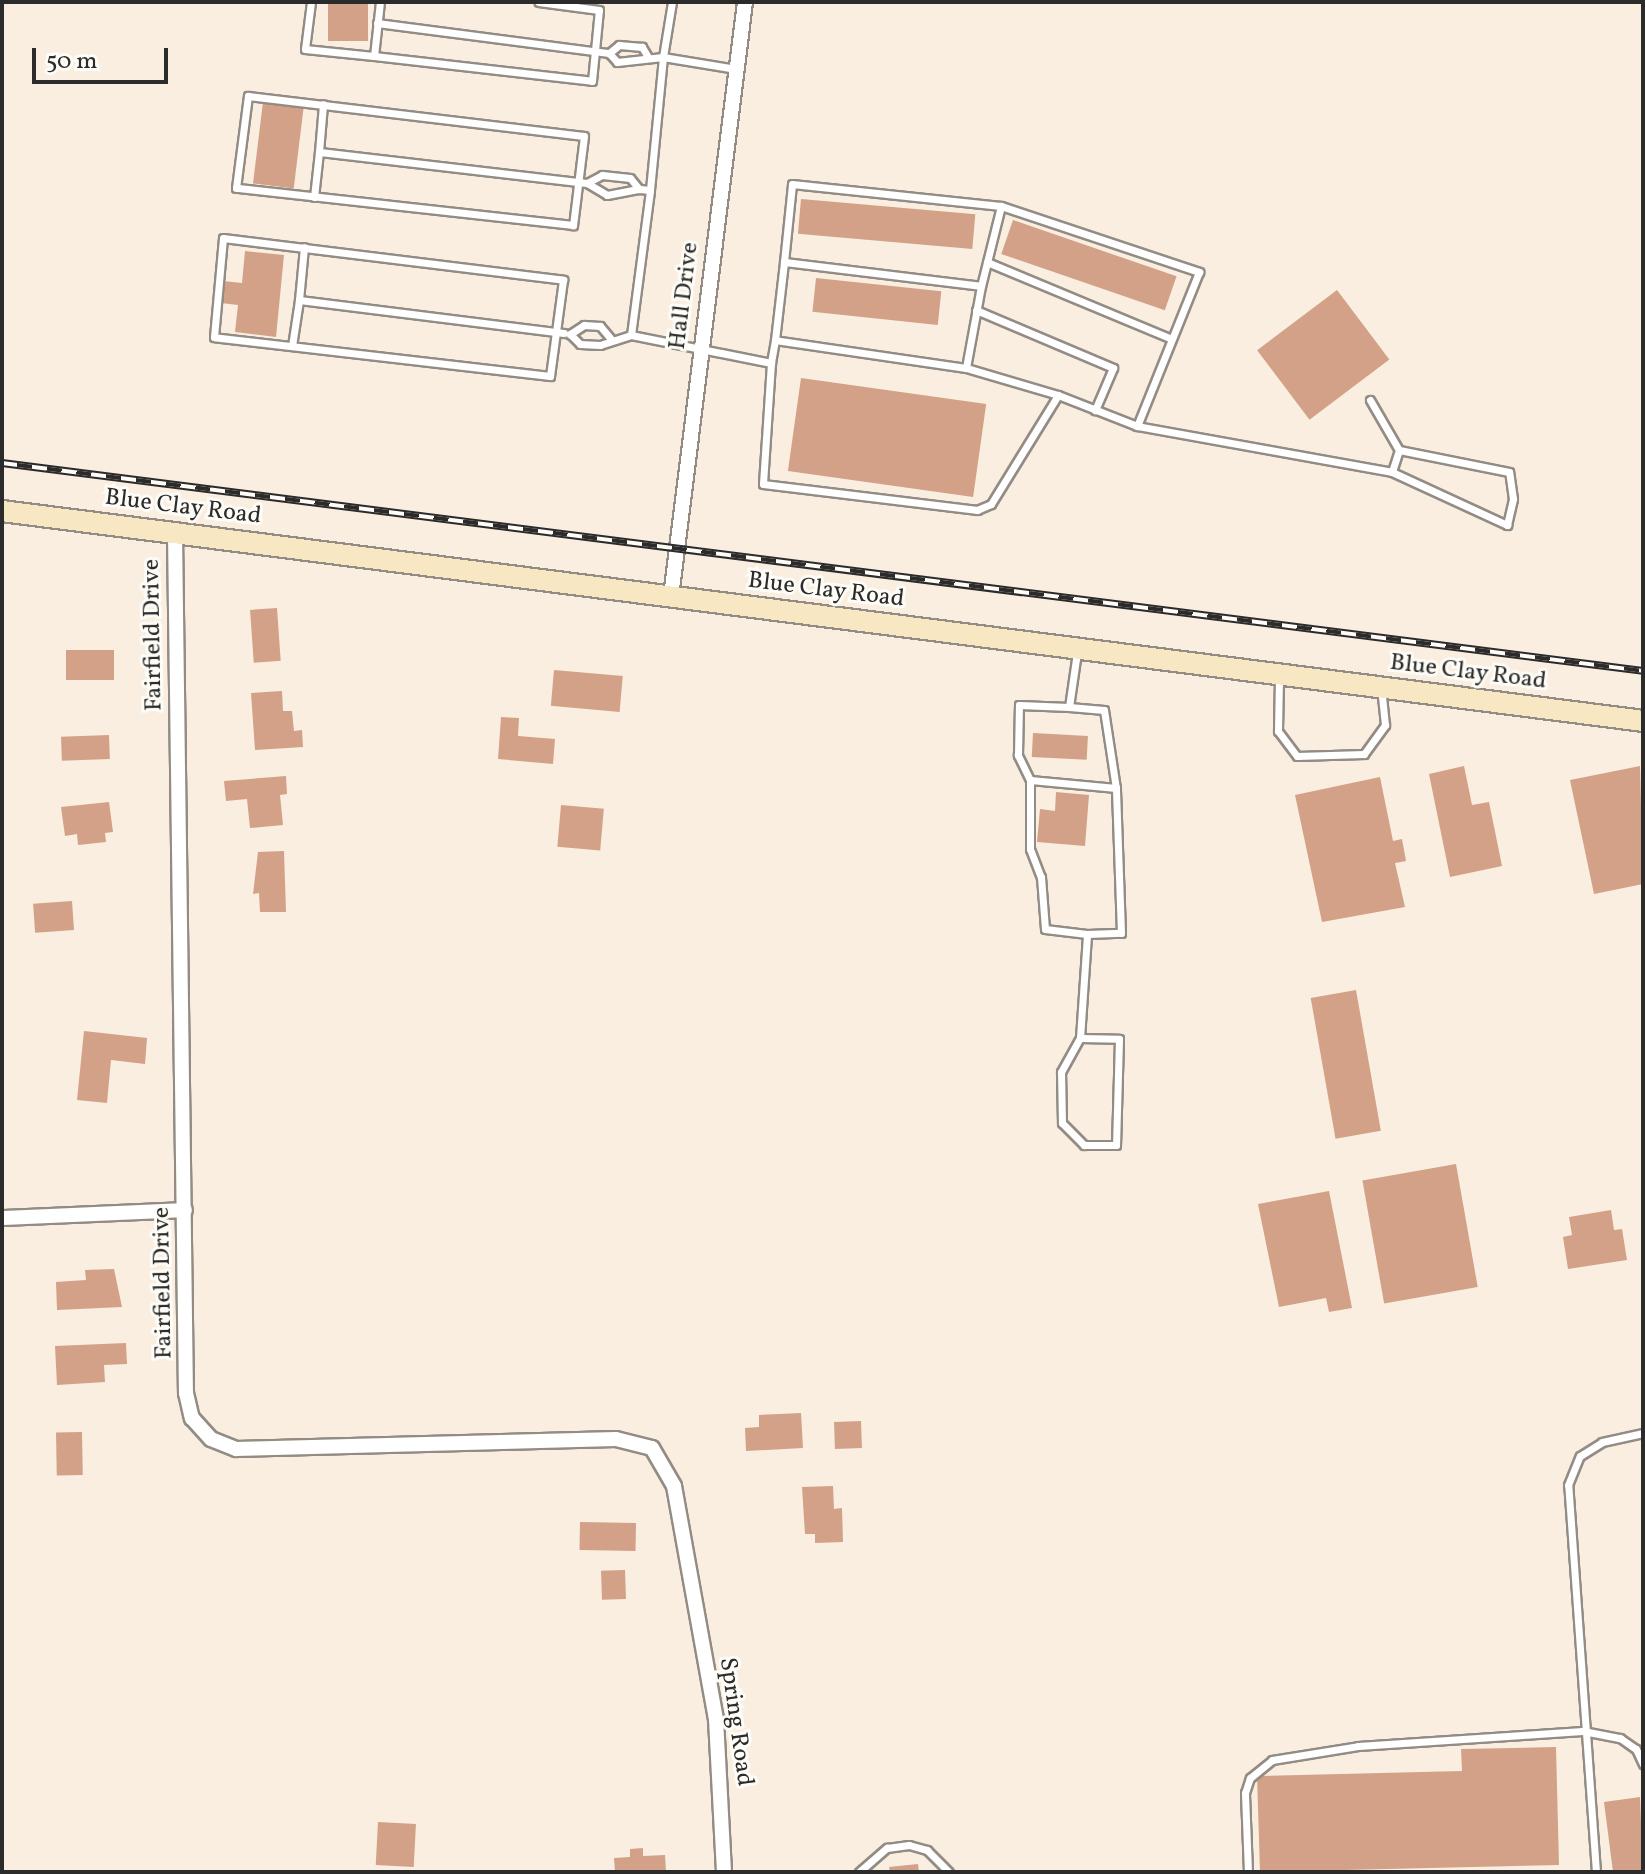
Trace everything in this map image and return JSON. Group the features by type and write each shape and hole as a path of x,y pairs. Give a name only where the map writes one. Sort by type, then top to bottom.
{"street":[{"name":"Hall Drive","path":"671,597 745,2"},
{"name":"Blue Clay Road","path":"2,511 1643,721"},
{"name":"Fairfield Drive","path":"175,533 187,1403 192,1418 211,1439 236,1449 265,1451 616,1439 644,1444 670,1472 691,1580"},
{"path":"2,1218 185,1210"},
{"name":"Spring Road","path":"691,1580 721,1749 724,1872"}],"lane":[{"path":"311,2 305,49 592,81 599,10 539,2"},
{"path":"374,56 380,2"},
{"path":"631,335 672,2"},
{"path":"377,23 609,53 617,62 642,63 648,57 663,57 737,70"},
{"path":"609,53 619,45 642,47 648,57"},
{"path":"248,96 323,104 584,136 576,181 573,225 236,188 248,96"},
{"path":"314,197 323,104"},
{"path":"319,152 576,181 587,183 607,195 650,190"},
{"path":"587,183 602,175 630,178 639,189"},
{"path":"1058,395 991,504 977,510 763,484 771,363 792,184 1001,206 1199,272 1137,426"},
{"path":"966,368 981,286 1001,206"},
{"path":"223,238 304,247 563,280 559,332 550,376 214,337 223,238"},
{"path":"292,346 304,247"},
{"path":"784,262 981,286"},
{"path":"987,262 1172,339"},
{"path":"299,300 559,332 570,334 580,344 600,345 631,335 771,363"},
{"path":"976,310 1113,368 1095,410"},
{"path":"570,334 584,325 600,326 611,339"},
{"path":"775,340 966,368 1058,395 1137,426 1392,472 1507,525 1513,499 1509,472 1399,450"},
{"path":"1370,400 1399,450 1392,472"},
{"path":"1069,707 1078,650"},
{"path":"1279,676 1278,731 1297,756 1364,754 1385,725 1381,688"},
{"path":"1019,705 1069,707 1104,710 1116,788 1121,933 1087,934 1045,929 1041,877 1030,849 1030,780 1018,755 1019,705"},
{"path":"1030,780 1116,788"},
{"path":"1080,1038 1119,1039 1116,1145 1084,1145 1062,1123 1061,1072 1080,1038 1087,934"},
{"path":"1596,1872 1583,1731 1568,1485 1580,1456 1602,1442 1643,1433"},
{"path":"1248,1872 1245,1793 1250,1778 1272,1760 1358,1746 1583,1731 1620,1738 1636,1749 1643,1764"},
{"path":"859,1872 869,1858 909,1845 927,1850 949,1872"}],"building":[{"path":"328,2 368,2 368,41 328,41"},
{"path":"263,102 304,107 294,188 253,183"},
{"path":"801,199 975,214 972,249 798,234"},
{"path":"1013,220 1177,276 1165,310 1001,254"},
{"path":"245,251 284,255 276,337 235,332 238,305 221,303 223,281 242,283"},
{"path":"816,278 941,291 938,325 812,312"},
{"path":"1337,290 1389,359 1309,420 1257,350"},
{"path":"801,378 986,404 973,497 788,471"},
{"path":"277,608 281,661 254,663 250,610"},
{"path":"66,650 114,650 114,680 66,680"},
{"path":"554,670 623,676 620,712 551,706"},
{"path":"282,691 283,711 292,711 294,731 302,730 303,747 255,750 251,693"},
{"path":"501,717 519,718 518,736 555,739 553,764 498,759"},
{"path":"1033,733 1088,736 1087,760 1032,757"},
{"path":"109,735 110,759 62,761 61,737"},
{"path":"1464,766 1472,805 1489,802 1502,866 1450,877 1429,774"},
{"path":"1640,766 1643,884 1594,894 1570,780"},
{"path":"286,776 287,794 280,795 283,825 250,828 247,799 226,801 224,781"},
{"path":"1380,777 1393,841 1402,839 1406,861 1395,863 1405,907 1322,922 1295,795"},
{"path":"1056,792 1089,795 1085,846 1037,842 1040,809 1055,811"},
{"path":"109,802 113,832 105,833 106,842 78,845 77,834 65,836 61,807"},
{"path":"561,805 604,809 600,851 557,847"},
{"path":"284,851 286,912 260,912 259,893 253,894 258,852"},
{"path":"72,901 74,930 35,933 33,904"},
{"path":"1356,990 1381,1131 1336,1139 1311,998"},
{"path":"84,1031 147,1038 145,1064 111,1060 107,1103 77,1100"},
{"path":"1456,1164 1478,1287 1384,1304 1362,1180"},
{"path":"1329,1191 1352,1308 1329,1312 1326,1298 1279,1307 1258,1204"},
{"path":"1611,1210 1614,1230 1622,1229 1627,1260 1568,1269 1563,1237 1572,1235 1569,1217"},
{"path":"114,1269 122,1307 57,1310 56,1282 86,1280 85,1270"},
{"path":"126,1343 127,1364 104,1365 105,1382 57,1385 55,1346"},
{"path":"801,1413 803,1448 746,1451 745,1428 759,1427 759,1415"},
{"path":"861,1421 862,1448 835,1449 834,1422"},
{"path":"56,1432 82,1432 83,1475 57,1475"},
{"path":"833,1486 834,1509 842,1508 843,1542 815,1543 815,1534 805,1534 802,1487"},
{"path":"580,1522 636,1523 636,1551 580,1550"},
{"path":"625,1570 626,1599 602,1600 601,1571"},
{"path":"1556,1747 1559,1865 1260,1872 1257,1776 1462,1771 1461,1749"},
{"path":"1640,1797 1643,1872 1613,1872 1604,1802"},
{"path":"378,1822 416,1824 414,1867 376,1865"},
{"path":"643,1848 643,1856 665,1855 666,1872 615,1872 614,1858 630,1857 630,1849"},
{"path":"918,1864 919,1872 890,1872 889,1867"}],"railway":[{"path":"2,463 1643,671"}]}
